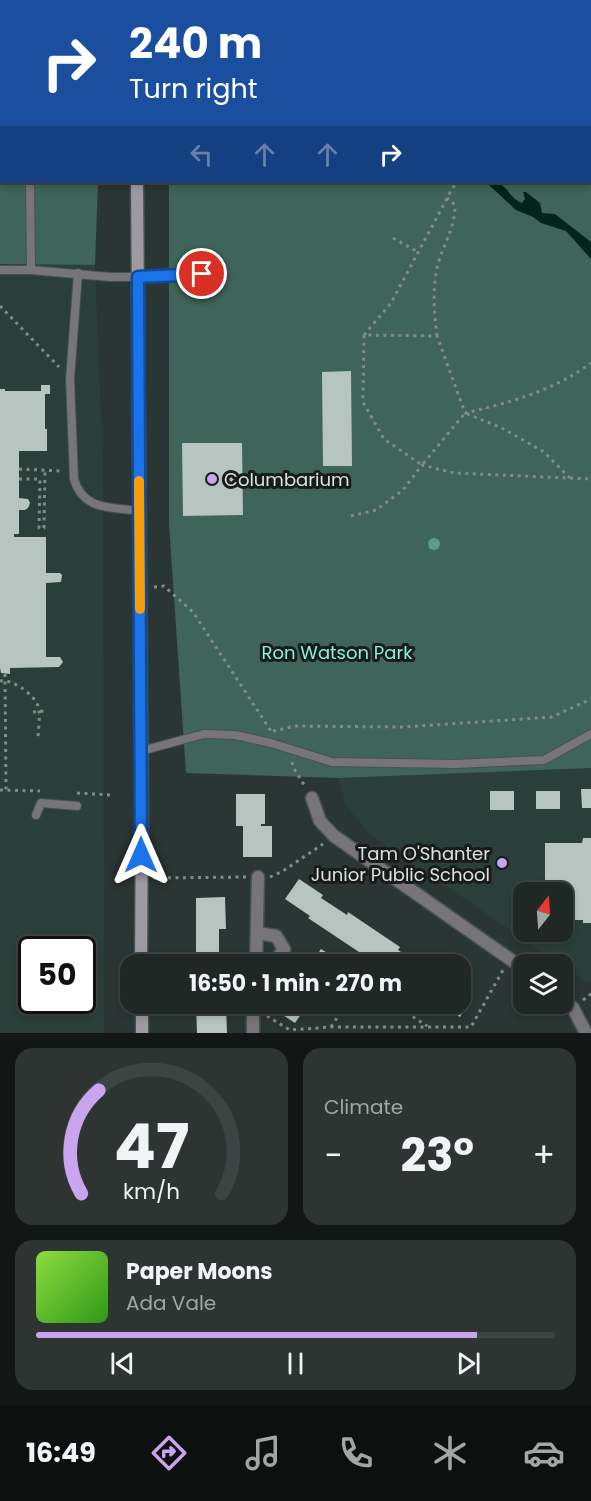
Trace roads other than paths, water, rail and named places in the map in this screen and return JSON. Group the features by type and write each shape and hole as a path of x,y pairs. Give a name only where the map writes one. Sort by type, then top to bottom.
{"main road":[{"path":"137,183 141,954"},
{"path":"142,1014 142,1033"}],"street":[{"path":"312,798 320,821 334,836 513,962"},
{"path":"256,954 258,877"},
{"path":"257,933 276,936 284,949 280,954"},
{"path":"573,1008 586,1033"},
{"path":"253,1014 253,1033"}],"lane":[{"path":"30,183 32,270"},
{"path":"0,270 32,270 110,277 202,274"},
{"path":"78,273 70,379 73,471 77,488 86,500 99,505 140,511"},
{"path":"141,751 204,734 235,735 271,743 332,762 455,764 544,760 591,734"},
{"path":"36,815 41,803 77,806"}],"place":[{"name":"Columbarium","path":"212,479"},
{"name":"Tam O'Shanter Junior Public School","path":"502,863"}],"park label":[{"name":"Ron Watson Park","path":"337,652"}]}
